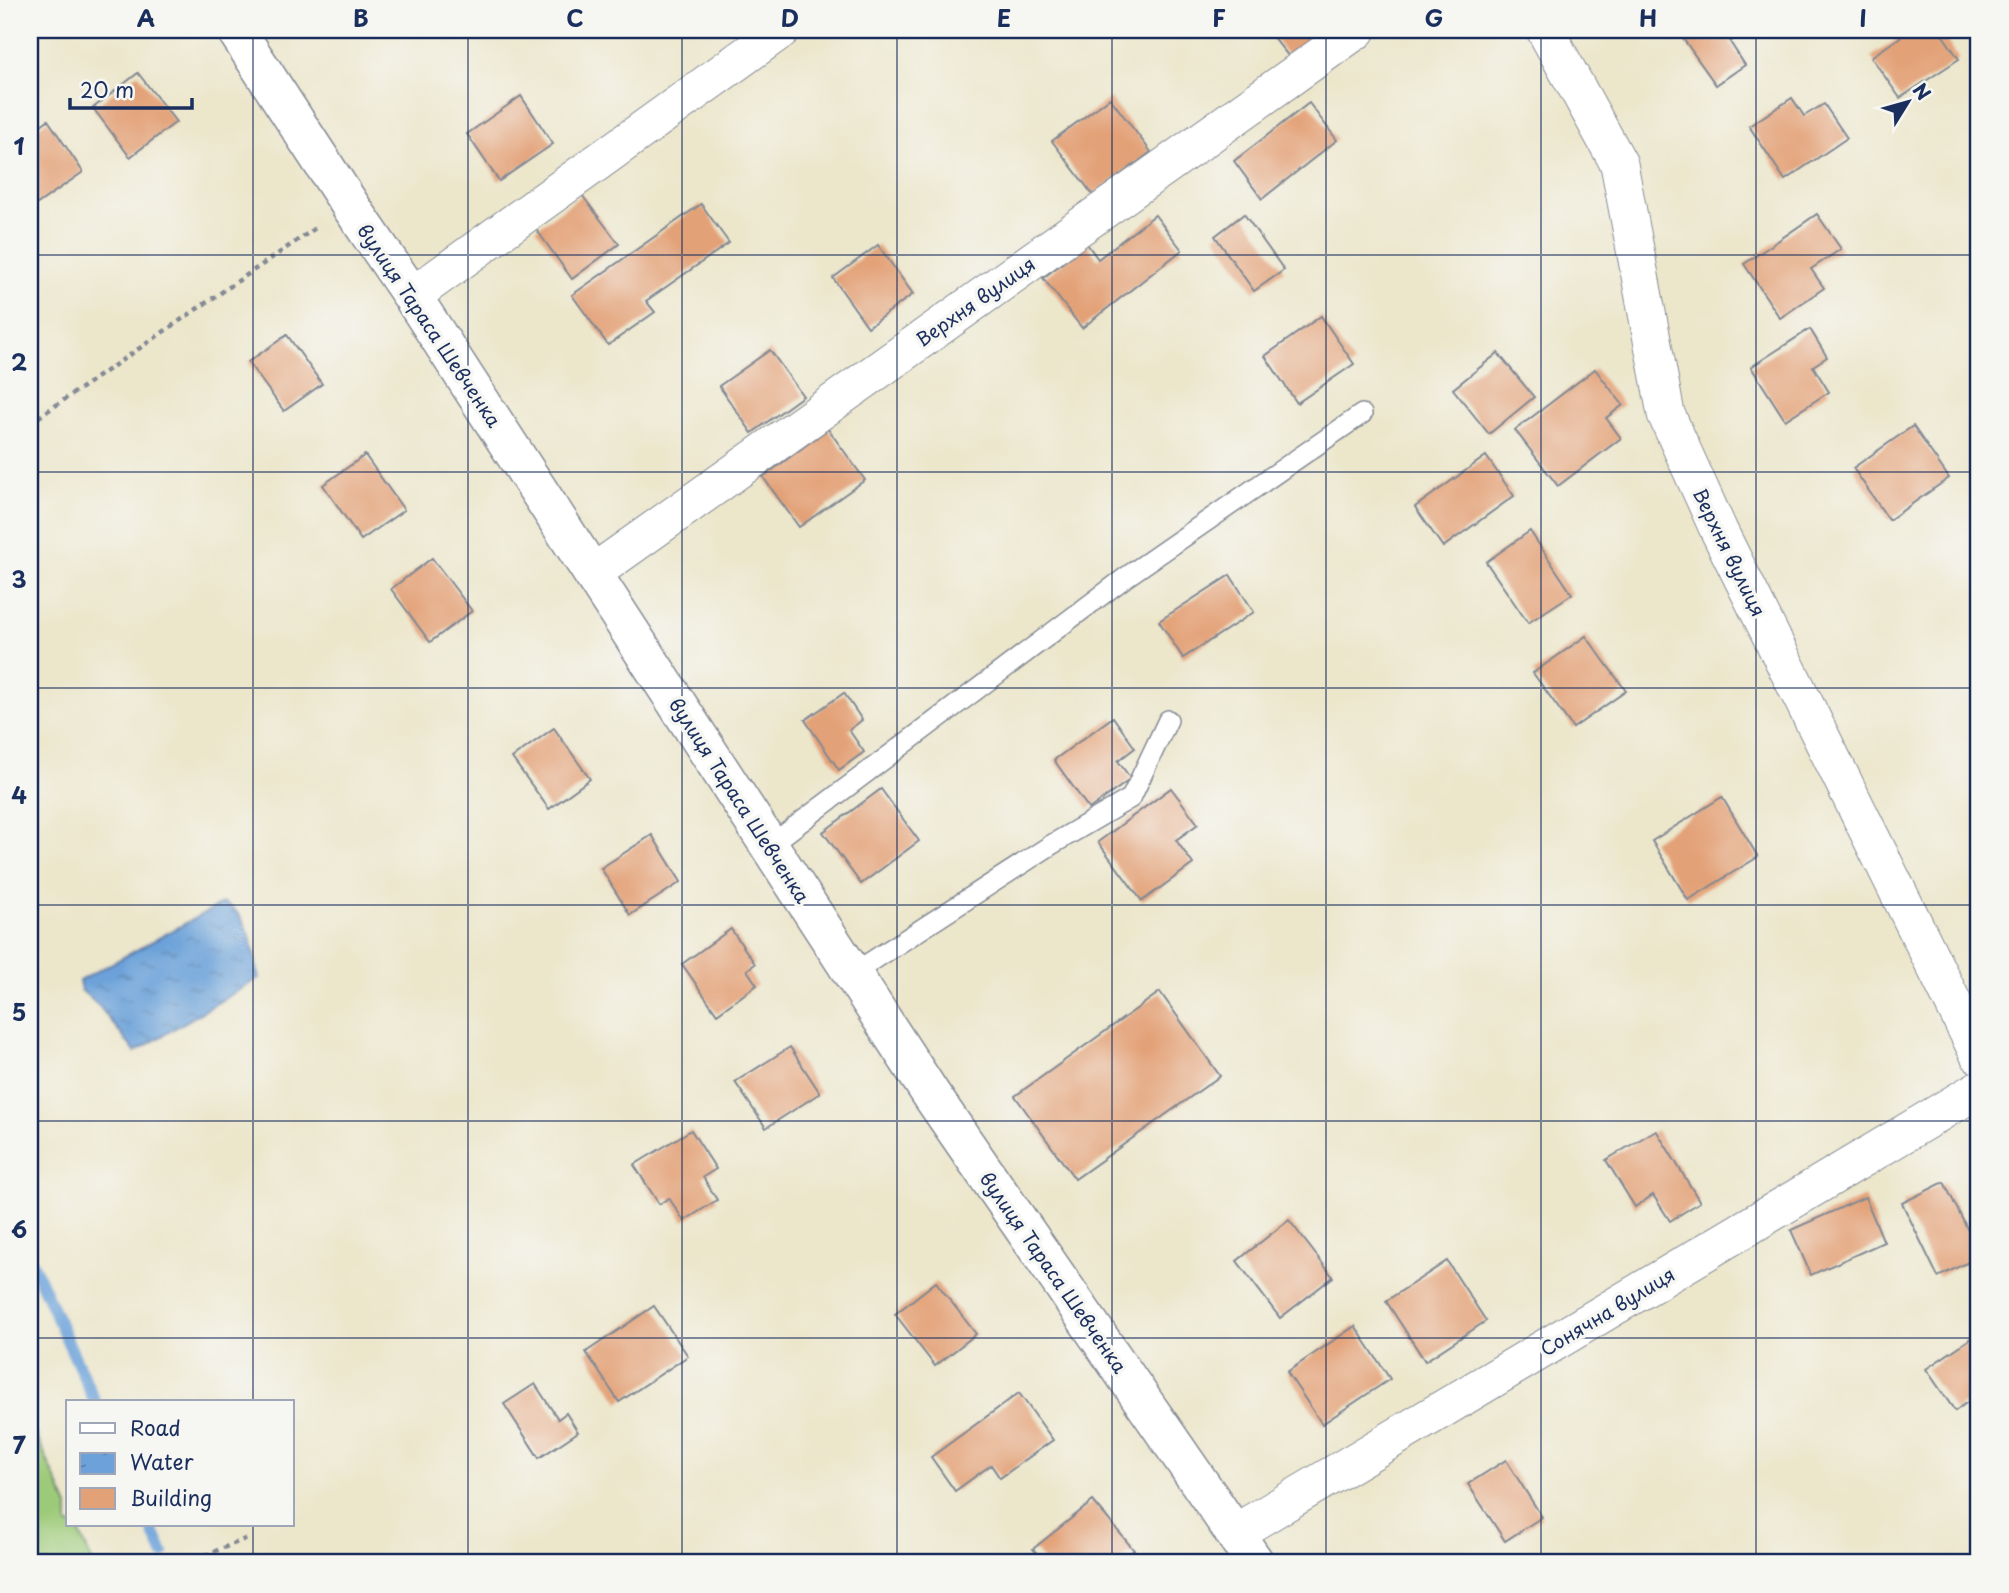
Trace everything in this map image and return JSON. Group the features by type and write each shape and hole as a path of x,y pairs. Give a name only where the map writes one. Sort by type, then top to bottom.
{"street":[{"name":"вулиця Тараса Шевченка","path":"236,30 932,1096 1245,1548"},
{"path":"412,296 781,30"},
{"name":"Верхня вулиця","path":"593,573 1357,30"},
{"name":"Верхня вулиця","path":"1545,30 1619,164 1666,414 1719,531 1979,1055"},
{"name":"Сонячна вулиця","path":"1245,1548 1979,1089"}],"lane":[{"path":"769,846 1126,577 1362,415"},
{"path":"852,974 1051,845 1131,798 1168,720"}],"path":[{"path":"30,424 350,205"},
{"path":"186,1563 250,1537"}],"green space":[{"path":"30,1421 66,1502 66,1526 76,1526 93,1563 30,1563"}],"water":[{"path":"223,903 239,915 245,925 259,978 135,1052 99,1006 81,990 79,981"}],"building":[{"path":"1267,30 1337,30 1295,64"},
{"path":"1677,30 1739,30 1742,33 1730,42 1745,65 1716,85"},
{"path":"1911,30 1939,30 1959,59 1900,98 1871,57"},
{"path":"138,73 176,122 130,157 93,108"},
{"path":"521,96 553,144 499,181 467,134"},
{"path":"1110,98 1151,152 1093,195 1052,141"},
{"path":"1792,98 1804,116 1824,104 1847,138 1785,180 1749,126"},
{"path":"1309,103 1337,140 1262,199 1234,161"},
{"path":"48,120 83,172 30,209 30,133"},
{"path":"582,195 619,244 572,279 536,229"},
{"path":"701,204 729,243 646,301 655,312 608,345 572,295"},
{"path":"1244,214 1284,270 1254,291 1215,236"},
{"path":"1817,214 1841,249 1811,269 1824,288 1780,318 1744,264"},
{"path":"1155,215 1182,250 1082,328 1043,278 1087,244 1098,259"},
{"path":"878,245 913,294 868,327 833,278"},
{"path":"1321,316 1354,364 1297,403 1265,356"},
{"path":"1810,329 1827,357 1813,366 1829,392 1785,420 1751,367"},
{"path":"287,335 322,384 284,411 248,362"},
{"path":"770,350 803,396 752,433 719,386"},
{"path":"1498,353 1534,397 1489,434 1453,389"},
{"path":"1595,369 1623,405 1606,418 1621,438 1558,486 1515,430"},
{"path":"1913,426 1949,478 1889,520 1853,468"},
{"path":"828,429 865,480 799,527 763,477"},
{"path":"365,455 404,510 361,540 323,485"},
{"path":"1486,456 1514,496 1443,547 1415,507"},
{"path":"1530,531 1572,594 1528,623 1486,562"},
{"path":"432,558 472,611 430,642 391,589"},
{"path":"1230,575 1254,612 1183,658 1159,621"},
{"path":"1586,636 1626,691 1573,728 1533,673"},
{"path":"844,693 862,720 849,730 864,752 839,770 805,720"},
{"path":"1113,717 1135,748 1118,761 1131,779 1089,809 1054,760"},
{"path":"554,728 590,779 549,809 512,758"},
{"path":"1171,788 1198,824 1176,840 1193,864 1142,901 1098,842"},
{"path":"881,789 919,841 861,884 823,832"},
{"path":"1722,797 1758,857 1688,900 1652,841"},
{"path":"652,835 681,882 630,915 601,868"},
{"path":"731,929 755,964 747,970 757,985 717,1014 682,964"},
{"path":"1160,992 1220,1076 1075,1179 1015,1096"},
{"path":"790,1047 820,1093 766,1128 735,1082"},
{"path":"691,1130 716,1169 703,1177 717,1200 684,1221 669,1198 659,1204 634,1165"},
{"path":"1656,1130 1700,1202 1670,1221 1653,1195 1635,1207 1606,1160"},
{"path":"1944,1182 1979,1257 1938,1277 1902,1203"},
{"path":"1865,1197 1884,1242 1811,1275 1791,1230"},
{"path":"1289,1220 1333,1277 1280,1318 1237,1261"},
{"path":"1447,1261 1486,1321 1425,1361 1386,1301"},
{"path":"936,1282 976,1334 935,1366 895,1314"},
{"path":"654,1306 688,1356 619,1402 586,1352"},
{"path":"1355,1326 1390,1379 1322,1424 1287,1372"},
{"path":"1979,1333 1979,1394 1955,1411 1926,1369"},
{"path":"535,1384 558,1419 566,1413 578,1432 539,1458 504,1404"},
{"path":"1019,1393 1053,1440 1000,1478 991,1465 955,1491 931,1457"},
{"path":"1506,1460 1542,1517 1505,1541 1468,1484"},
{"path":"1093,1501 1134,1550 1117,1563 1045,1563 1033,1549"}],"waterway":[{"path":"30,1258 94,1400"},
{"path":"150,1526 163,1553"}]}
